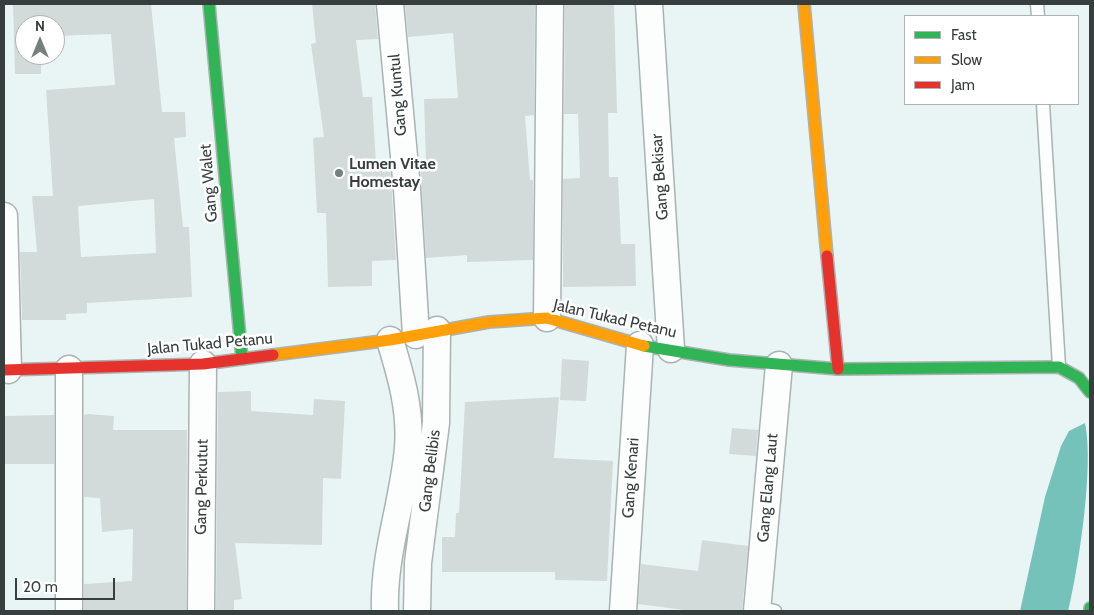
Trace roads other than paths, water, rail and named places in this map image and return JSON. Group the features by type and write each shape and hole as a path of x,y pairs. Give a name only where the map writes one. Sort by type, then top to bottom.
{"street":[{"name":"Gang Walet","path":"209,4 242,359"},
{"name":"Gang Kuntul","path":"390,4 407,189 427,333"},
{"path":"547,318 550,4"},
{"name":"Gang Bekisar","path":"649,4 671,349"},
{"path":"804,4 838,369"},
{"path":"4,216 6,370"},
{"name":"Jalan Tukad Petanu","path":"6,370 203,364 390,340 490,322 547,318 640,345 729,360 779,365 838,369 1059,367"},
{"name":"Gang Belibis","path":"417,611 418,563 436,423 427,333"},
{"path":"385,611 384,582 390,543 401,497 408,448 404,389 390,340"},
{"name":"Gang Kenari","path":"623,611 640,345"},
{"name":"Gang Perkutut","path":"201,611 203,364"},
{"name":"Gang Elang Laut","path":"763,610 779,365"},
{"path":"1059,367 1078,378 1090,392"},
{"path":"69,369 69,611"}],"lane":[{"path":"1043,105 1059,367"}],"water":[{"path":"1085,423 1088,464 1084,516 1077,568 1068,611 1020,611 1045,497 1061,446 1069,431"}],"place":[{"name":"Lumen Vitae Homestay","path":"339,173"}]}
